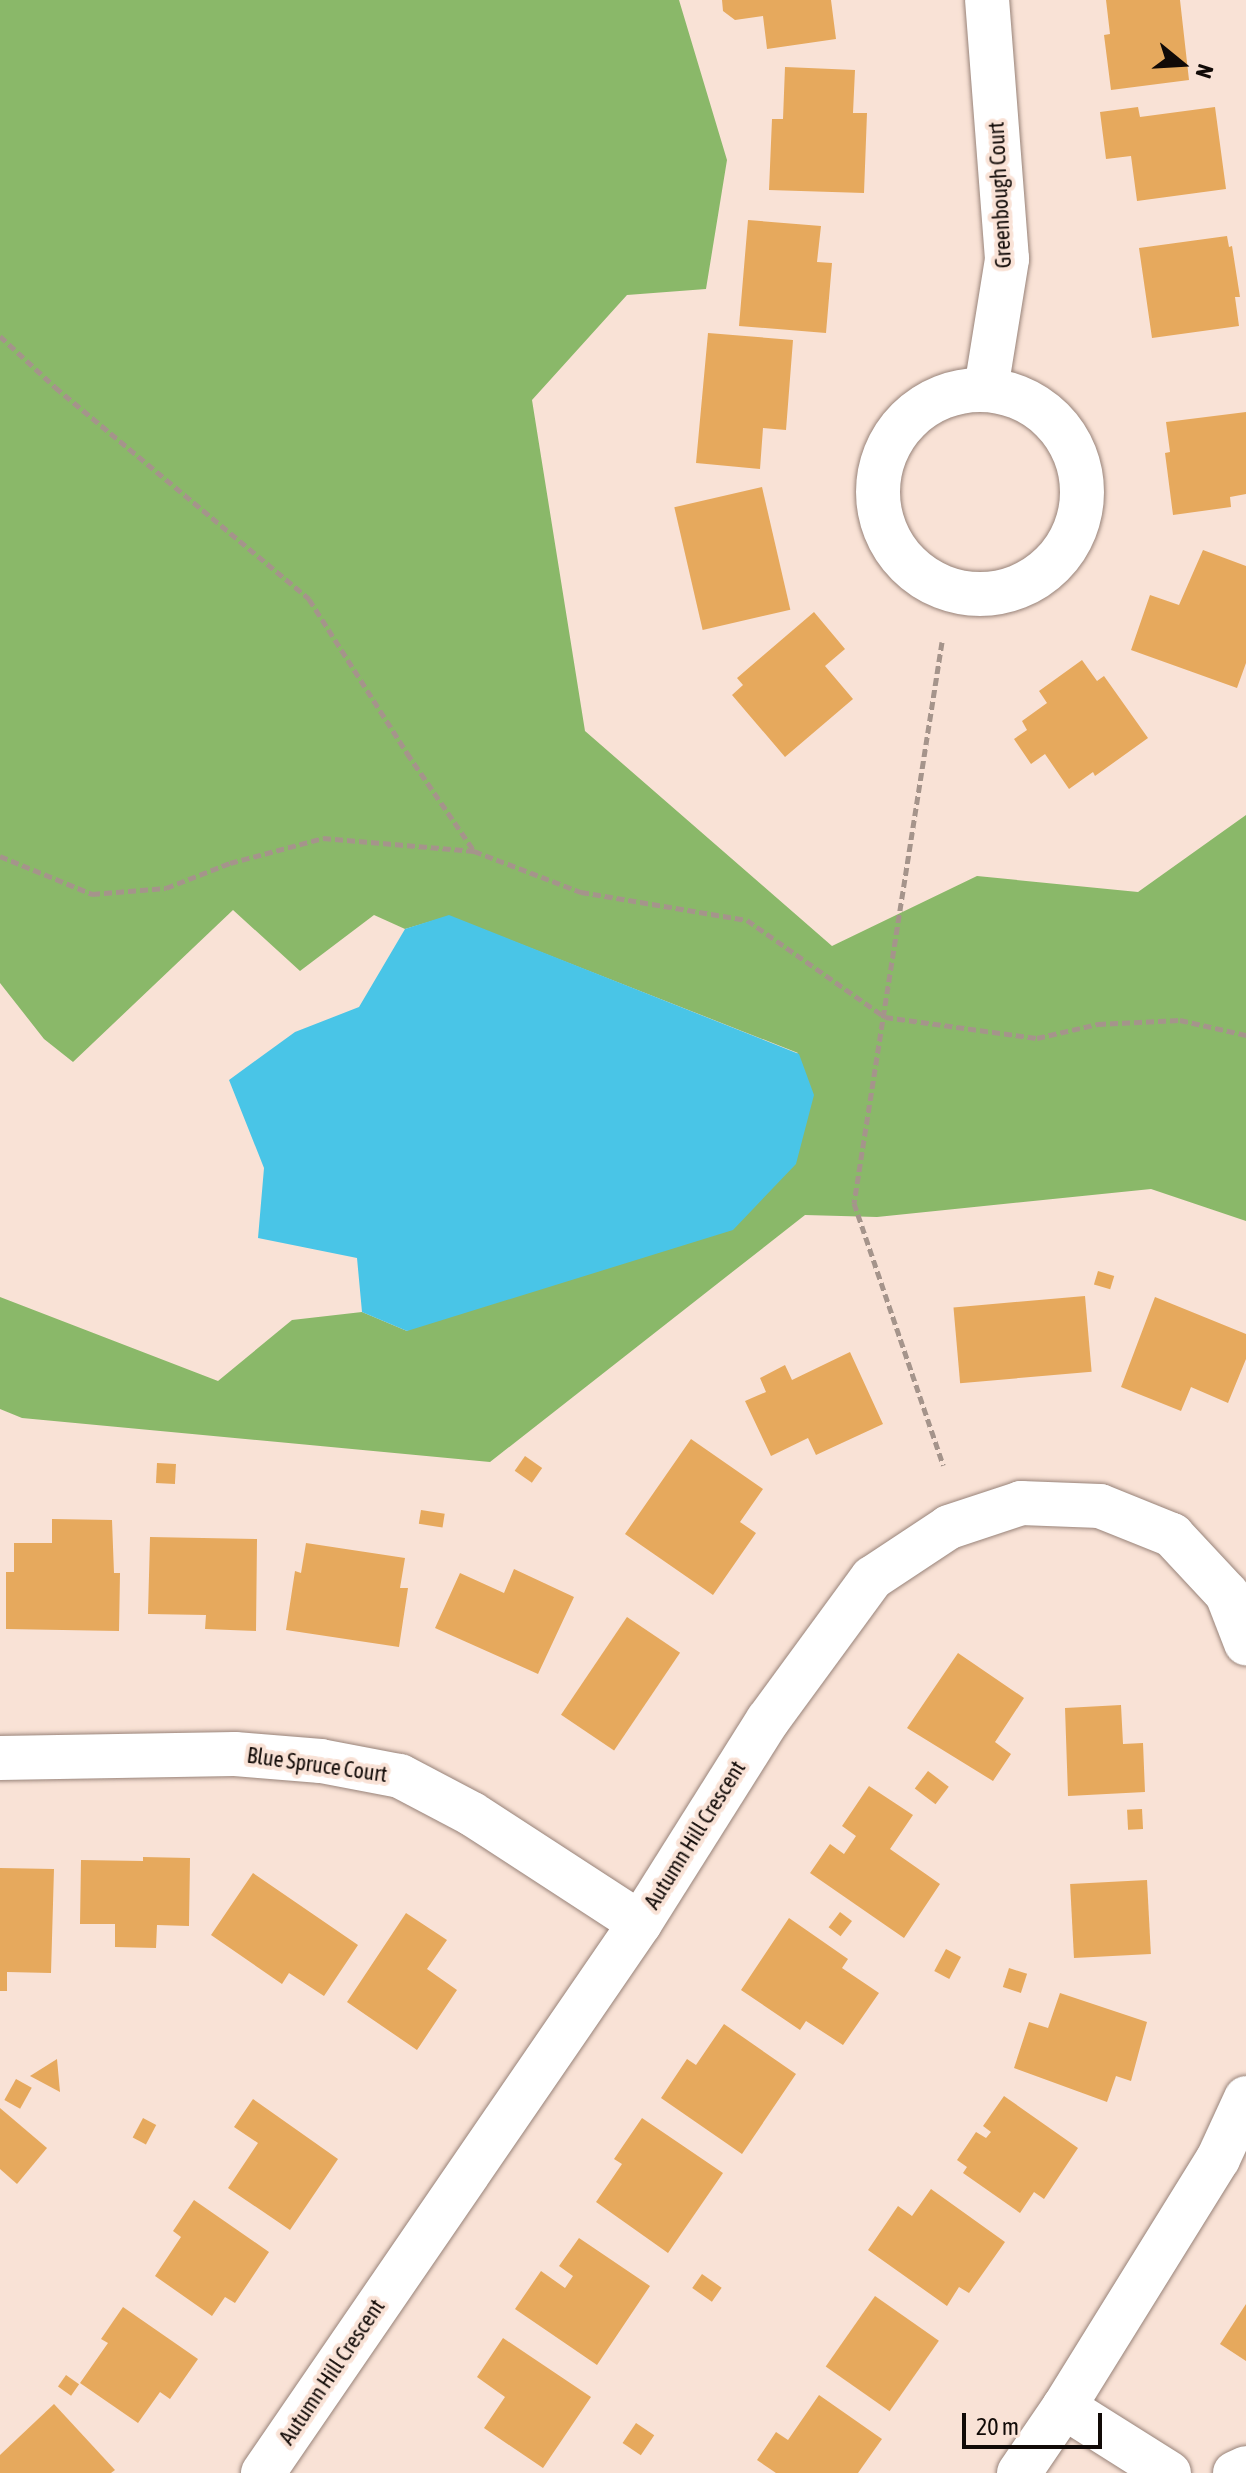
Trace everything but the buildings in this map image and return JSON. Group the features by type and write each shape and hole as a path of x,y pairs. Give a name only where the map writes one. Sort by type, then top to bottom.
{"street":[{"name":"Greenbough Court","path":"986,389 1007,259 987,0"},
{"path":"986,389 1024,399 1053,419 1079,463 1083,489 1079,524 1065,552 1039,577 996,594 951,591 911,570 889,541 878,507 878,484 887,449 898,430 924,406 951,393 986,389"},
{"name":"Autumn Hill Crescent","path":"263,2473 640,1923 768,1720 872,1578 949,1527 1021,1503 1100,1506 1172,1535 1227,1594 1246,1643"},
{"name":"Blue Spruce Court","path":"0,1758 235,1754 321,1761 400,1776 472,1814 640,1923"},
{"path":"1019,2473 1064,2407 1218,2159 1246,2098"},
{"path":"1064,2407 1169,2473"},
{"path":"1235,2473 1246,2468"}],"path":[{"path":"0,336 78,406 309,599 474,851"},
{"path":"942,642 854,1203 943,1465"},
{"path":"0,856 92,894 166,888 230,863 323,838 474,851 581,892 747,920 885,1017 1037,1038 1098,1024 1180,1020 1246,1035"}],"green space":[{"path":"0,0 679,0 727,160 706,289 627,295 532,400 585,731 832,946 977,876 1138,892 1246,815 1246,1221 1151,1189 877,1217 805,1215 490,1462 22,1418 0,1409 0,1297 218,1381 292,1320 362,1312 407,1331 798,1053 449,916 405,929 374,915 300,971 233,910 73,1062 44,1039 0,983"}],"water":[{"path":"449,915 799,1054 814,1095 796,1164 733,1230 407,1331 362,1312 357,1258 258,1238 264,1168 229,1080 295,1032 359,1007 405,929"}]}
